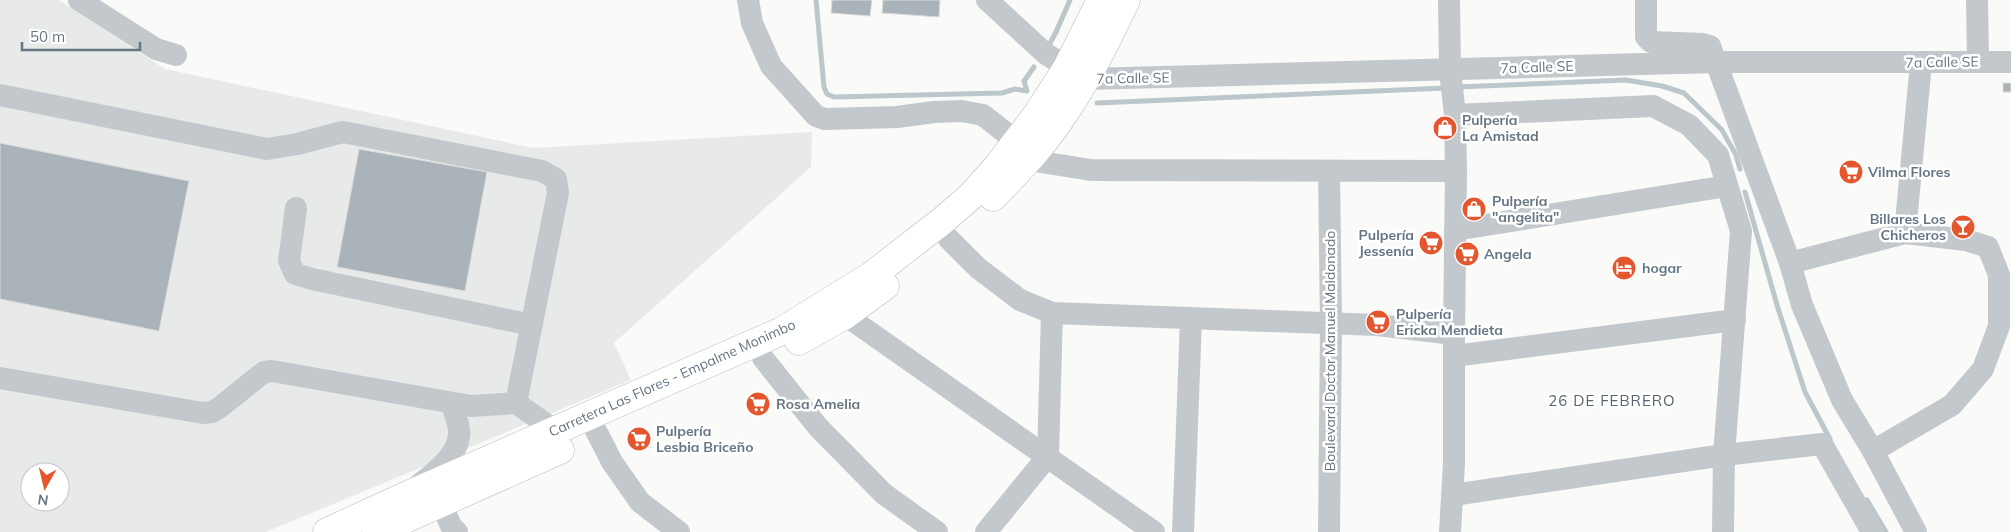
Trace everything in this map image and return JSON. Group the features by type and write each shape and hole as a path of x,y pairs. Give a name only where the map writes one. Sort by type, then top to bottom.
{"highway":[{"name":"Carretera Las Flores - Empalme Monimbo","path":"376,532 441,503 592,425 782,331 871,276 911,246 970,196 997,168 1058,123 1101,0"},
{"name":"Carretera Las Flores - Empalme Monimbo","path":"1077,73 1126,0"},
{"name":"Carretera Las Flores - Empalme Monimbo","path":"327,532 556,431 592,425 763,358 800,340 845,315 950,239 982,210 1022,151"}],"street":[{"path":"79,0 156,49 176,55"},
{"path":"748,0 752,23 771,66 816,116 825,119 897,118 934,112 962,111 983,115 1022,151 1091,170 1456,171"},
{"path":"987,0 1030,41 1077,73"},
{"path":"1449,0 1451,73 1455,107 1456,171 1450,532"},
{"path":"1646,0 1646,37 1650,42 1703,44 1710,46 1790,263 1802,305 1842,400 1873,451 1916,532"},
{"path":"1977,0 1978,61"},
{"name":"7a Calle SE","path":"1077,73 1451,73 1716,62 2011,62"},
{"path":"1905,233 1922,63"},
{"path":"0,95 267,149 297,144 343,132 542,171 556,178 558,193 516,403"},
{"path":"1455,107 1653,106 1689,125 1718,155 1741,231 1724,455 1724,532"},
{"name":"Boulevard Doctor Manuel Maldonado","path":"1329,170 1331,325 1329,532"},
{"path":"1455,230 1727,186"},
{"path":"296,208 289,261 295,274 532,325"},
{"path":"1790,263 1905,233 1966,240 1988,248 1999,275 1999,326 1983,369 1952,405 1873,451"},
{"path":"950,239 978,268 1020,300 1052,313 1331,325 1377,325 1454,334"},
{"path":"986,532 1048,456 1052,313"},
{"path":"845,315 1154,532"},
{"path":"1183,532 1191,319"},
{"path":"1454,356 1735,320"},
{"path":"763,358 818,428 884,494 938,532"},
{"path":"0,378 212,412 264,372 272,371 471,406 516,403 556,431"},
{"path":"408,495 449,458 457,443 460,431 451,403"},
{"path":"592,425 612,462 640,502 679,532"},
{"path":"1452,495 1724,455 1822,444 1872,532"},
{"path":"441,503 451,526 457,532"}],"shaded area":[{"path":"0,0 59,0 165,69 533,148 812,132 811,167 614,343 631,380 266,532 0,532"}],"building":[{"path":"832,0 872,0 870,16 831,13"},
{"path":"883,0 940,0 939,17 882,13"},
{"path":"2003,83 2011,83 2011,92 2003,92"},
{"path":"0,143 189,181 159,331 0,299"},
{"path":"359,149 487,172 465,291 337,267"}],"waterway":[{"path":"816,0 824,87 827,94 834,97 1002,93 1015,89 1027,91 1024,81 1034,67"},
{"path":"1048,47 1070,0"},
{"path":"1457,87 1626,80 1662,86 1684,93 1722,130 1736,155 1740,169"},
{"path":"1097,103 1446,88"},
{"path":"1745,192 1777,305 1805,392 1830,439"},
{"path":"1867,500 1886,532"}],"place":[{"name":"Pulpería La Amistad","path":"1445,128"},
{"name":"Vilma Flores","path":"1851,172"},
{"name":"Pulpería \"angelita\"","path":"1474,209"},
{"name":"Billares Los Chicheros","path":"1963,227"},
{"name":"Pulpería Jessenía","path":"1431,243"},
{"name":"Angela","path":"1467,254"},
{"name":"hogar","path":"1624,268"},
{"name":"Pulpería Ericka Mendieta","path":"1378,322"},
{"name":"Rosa Amelia","path":"758,404"},
{"name":"Pulpería Lesbia Briceño","path":"639,439"}],"district":[{"name":"26 DE FEBRERO","path":"1612,401"}]}
